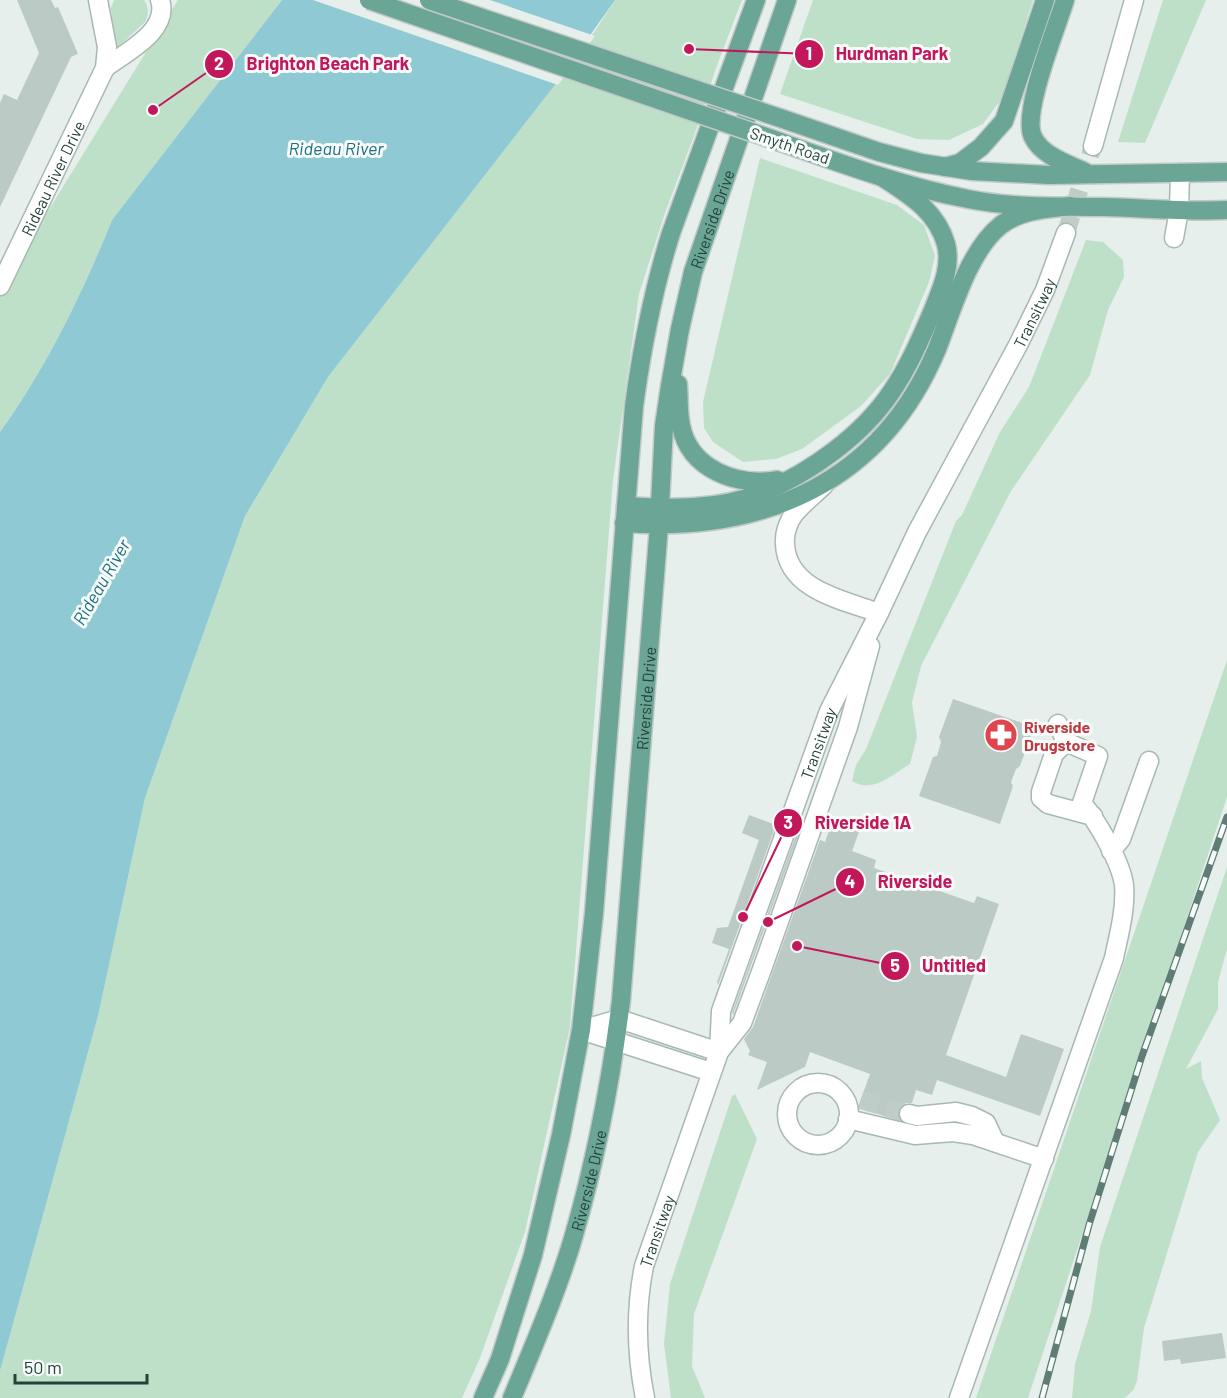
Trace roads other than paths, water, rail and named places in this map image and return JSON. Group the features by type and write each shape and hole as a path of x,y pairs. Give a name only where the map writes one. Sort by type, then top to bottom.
{"main road":[{"name":"Smyth Road","path":"369,0 882,177 989,203 1018,206 1227,210"},
{"name":"Smyth Road","path":"429,0 879,152 945,167 1002,174 1227,172"},
{"name":"Riverside Drive","path":"483,1398 500,1359 533,1255 561,1135 580,1029 594,913 625,514 639,369 660,270 756,0"},
{"name":"Riverside Drive","path":"512,1398 574,1235 594,1157 616,1042 659,517 664,426 686,300 702,244 787,0"},
{"path":"945,167 960,163 981,147 1004,121 1045,0"},
{"path":"1065,0 1031,107 1030,127 1032,136 1039,146 1060,161 1090,174"},
{"path":"659,517 761,493 816,465 836,450 873,415 892,393 909,365 943,284 948,258 939,226 924,206 882,177"},
{"path":"625,514 708,523 750,514 797,498 825,485 864,454 893,423 917,390 936,352 973,259 988,238 1002,224 1023,213 1070,207"},
{"path":"675,356 681,427 686,440 704,463 716,472 747,482 763,483 791,478"}],"street":[{"name":"Rideau River Drive","path":"105,68 153,31 162,13 160,0"},
{"path":"1092,146 1134,0"},
{"name":"Rideau River Drive","path":"0,286 105,68 106,47 100,1"},
{"path":"1173,238 1179,210 1180,173"},
{"name":"Transitway","path":"645,1398 637,1350 639,1293 644,1266 711,1072 719,1052 742,1023 851,718 879,613 917,532 1018,345 1045,290 1066,233"},
{"path":"825,485 794,514 788,526 785,551 789,564 797,575 813,587 835,598 879,613"},
{"path":"959,1398 1114,958 1124,907 1124,883 1112,851 1093,816 1082,803 1098,756 1066,742 1058,724"},
{"path":"1066,742 1054,754 1041,798 1048,804 1093,816"},
{"path":"1112,851 1121,839 1149,761"},
{"path":"580,1029 619,1019 719,1052"},
{"path":"580,1029 711,1072"},
{"path":"818,1083 829,1086 853,1099 848,1108 848,1119 845,1128 831,1142 812,1144 802,1141 789,1126 788,1107 792,1097 799,1090 818,1083"},
{"path":"909,1114 917,1116 956,1112 972,1116 986,1123 995,1142"},
{"path":"848,1119 915,1135 953,1132 973,1135 1044,1159"},
{"path":"519,1398 527,1362"}],"water":[{"name":"Rideau River","path":"282,0 615,0 557,82 328,377 245,516 145,798 98,1016 0,1371 0,432 48,356 89,275 112,220"}],"tunnel":[{"path":"1066,233 1093,146"},
{"path":"861,1100 909,1114"}],"railway":[{"path":"1042,1398 1089,1225 1142,1056 1227,817"}],"place":[{"name":"Hurdman Park","path":"689,49"},
{"name":"Brighton Beach Park","path":"153,110"},
{"name":"Riverside Drugstore","path":"1001,735"},
{"name":"Riverside 1A","path":"743,917"},
{"name":"Riverside","path":"768,922"},
{"name":"Untitled","path":"797,946"}]}
